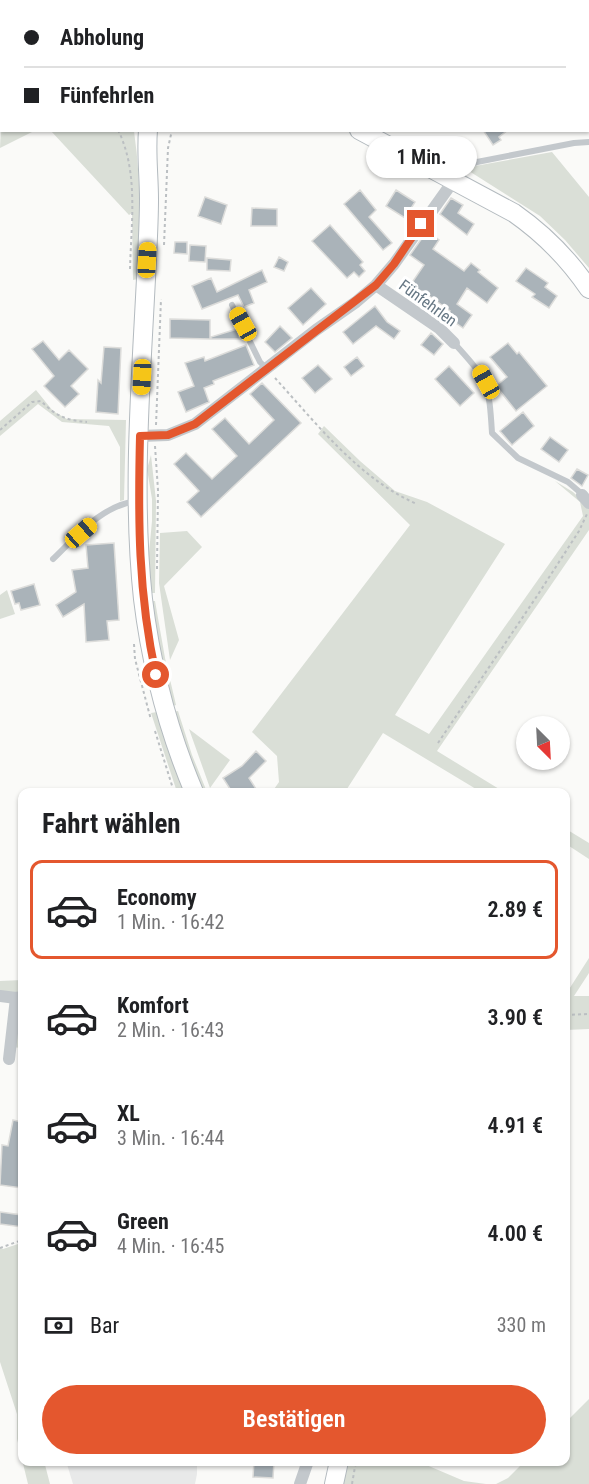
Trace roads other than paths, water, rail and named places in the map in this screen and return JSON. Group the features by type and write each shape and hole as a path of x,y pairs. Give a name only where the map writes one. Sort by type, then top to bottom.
{"main road":[{"path":"363,132 505,208 533,226 559,251 589,289"},
{"path":"145,136 149,230 148,436 138,501 142,590 153,660 165,711 193,788"},
{"path":"334,1484 338,1466"}],"street":[{"name":"Fünfehrlen","path":"148,436 181,431 195,424 356,302 376,285 394,264 454,180"},
{"name":"Fünfehrlen","path":"376,285 438,328 454,343"},
{"path":"0,996 18,998"},
{"path":"9,1059 18,1004"},
{"path":"300,1484 306,1466"}],"lane":[{"path":"454,180 466,166 477,162 589,142"},
{"path":"232,305 260,362 266,368"},
{"name":"Fünfehrlen","path":"454,343 486,382 490,397 492,433 518,458 568,482 586,500"},
{"path":"53,559 106,511 126,502 138,501"}]}
